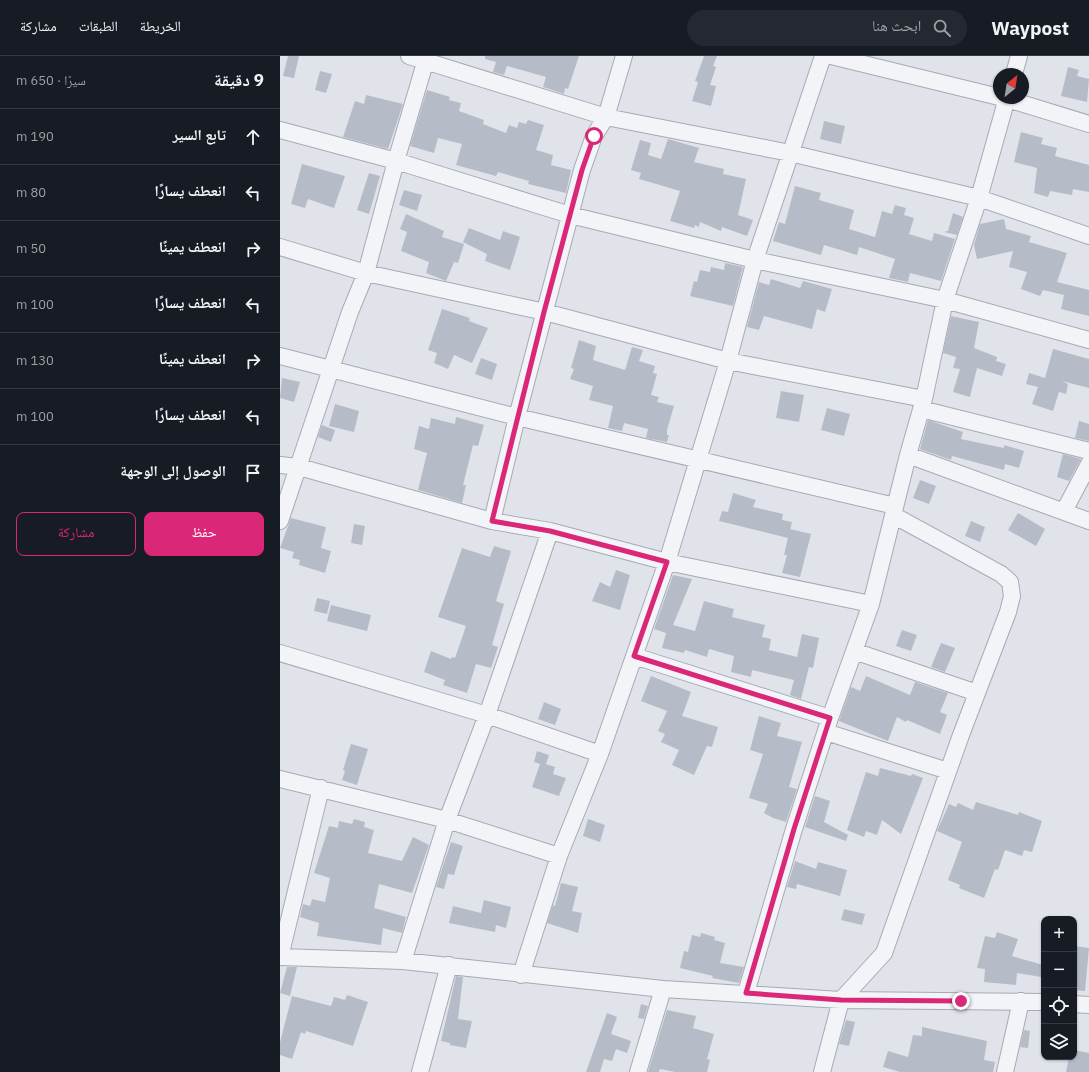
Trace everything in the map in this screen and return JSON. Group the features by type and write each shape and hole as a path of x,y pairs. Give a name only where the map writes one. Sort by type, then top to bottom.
{"street":[{"path":"409,56 426,58 606,117 790,154 979,198 1089,236"},
{"path":"492,521 517,417 582,170 594,136 606,117 624,56"},
{"path":"521,975 558,856 600,754 667,562 728,361 755,260 823,56"},
{"path":"831,56 993,95"},
{"path":"1016,68 1019,56"},
{"path":"280,521 350,312 366,273 426,58"},
{"path":"746,993 794,829 828,725 871,604 922,404 945,300 979,198 1002,104"},
{"path":"1024,104 1089,124"},
{"path":"280,130 396,162 570,215 755,260 945,300 1089,340"},
{"path":"280,247 366,273 544,312 728,361 922,404 1089,451"},
{"path":"280,356 517,417 698,460 894,510 1001,574 1010,582 1012,596 1008,612 948,771 884,953 841,1000 828,1043 822,1072"},
{"path":"908,455 1089,521"},
{"path":"1064,511 1089,464"},
{"path":"280,465 299,467 492,521 550,531 667,562 871,604"},
{"path":"403,961 447,820 486,715 550,531"},
{"path":"854,651 977,692"},
{"path":"280,653 486,715 600,754"},
{"path":"634,656 828,725 948,771"},
{"path":"280,779 322,788 447,820 558,856"},
{"path":"322,788 280,957 403,961 449,965 521,975 663,989 841,1000 1041,1002"},
{"path":"420,1072 449,965"},
{"path":"638,1072 663,989"},
{"path":"1005,1072 1021,1001"},
{"path":"1077,1004 1089,1005"}],"building":[{"path":"288,56 299,56 294,78 283,76"},
{"path":"485,56 579,56 568,89 565,88 564,94 543,87 546,77 507,66 504,75 493,72 496,62 485,59"},
{"path":"704,56 717,56 713,66 716,67 710,85 716,86 711,106 692,101 698,82 695,81"},
{"path":"1068,67 1079,70 1077,76 1089,79 1087,102 1061,96"},
{"path":"320,71 332,74 326,93 315,90"},
{"path":"427,90 450,97 449,100 461,103 459,111 484,120 483,124 506,133 509,125 517,128 519,122 526,124 528,120 544,125 536,150 553,155 551,165 571,170 566,193 528,184 529,181 498,172 496,176 456,165 462,144 438,138 434,153 410,146"},
{"path":"366,95 403,104 388,149 343,137 355,101 364,104"},
{"path":"824,121 845,126 841,144 820,139"},
{"path":"1021,132 1043,138 1041,144 1057,148 1055,156 1089,165 1089,192 1073,189 1072,195 1050,191 1048,197 1034,193 1037,168 1014,162"},
{"path":"668,139 699,148 694,162 724,169 723,174 746,179 738,215 753,220 747,236 722,227 721,231 700,222 699,227 695,225 694,228 670,221 680,191 639,179 641,173 631,170 640,140 651,143 648,155 661,159"},
{"path":"302,164 345,176 334,208 308,199 305,208 291,204"},
{"path":"369,173 380,176 369,214 357,210"},
{"path":"795,186 821,193 819,200 854,210 849,229 875,237 882,211 892,214 895,205 906,208 904,215 914,218 909,234 932,241 934,233 955,239 941,281 910,273 908,282 889,278 895,259 859,247 857,255 824,245 821,255 773,241 779,222 785,224"},
{"path":"404,190 422,195 417,211 399,205"},
{"path":"953,213 963,217 957,235 944,232 948,231"},
{"path":"406,214 444,231 442,237 464,244 458,263 454,262 446,281 426,273 429,262 401,251 407,232 400,229"},
{"path":"1004,219 1006,229 1031,236 1029,242 1067,253 1057,282 1089,290 1089,316 1061,309 1064,295 1043,290 1040,296 1021,289 1027,272 1009,267 1013,251 977,259 974,245 980,224"},
{"path":"469,228 500,240 503,231 520,237 510,270 485,261 487,254 463,242"},
{"path":"725,263 743,267 733,306 690,296 694,281 697,282 700,270 710,272 711,267 724,270"},
{"path":"771,279 800,288 803,281 832,289 825,312 817,309 812,329 764,316 759,330 747,327 759,282 769,285"},
{"path":"442,309 470,318 469,321 488,328 472,363 454,355 448,369 434,363 437,353 428,350"},
{"path":"951,316 979,322 974,348 997,357 996,361 1006,364 1002,376 977,368 970,397 953,392 960,369 953,368 956,357 943,353"},
{"path":"579,340 596,346 593,360 625,370 632,347 643,350 639,361 655,366 653,373 657,374 651,395 659,397 657,402 674,406 667,430 667,435 669,435 667,442 646,438 648,429 624,423 622,431 608,428 613,406 589,400 593,386 570,379 574,369 571,368"},
{"path":"1053,349 1089,359 1089,388 1062,381 1068,384 1066,394 1059,392 1053,411 1032,404 1038,387 1026,384 1029,373 1045,378"},
{"path":"481,358 497,364 492,380 475,374"},
{"path":"282,378 300,382 294,402 280,398"},
{"path":"781,391 804,395 799,422 776,418"},
{"path":"335,404 359,411 354,432 329,426"},
{"path":"827,408 850,414 844,436 821,430"},
{"path":"456,417 484,425 478,446 473,445 463,485 466,485 462,503 418,490 427,453 414,449 419,426 429,429 431,418 455,424"},
{"path":"928,420 963,432 961,439 1004,448 1004,445 1024,451 1019,468 1005,464 1004,470 952,456 951,460 920,449"},
{"path":"1079,421 1089,424 1089,441 1075,438"},
{"path":"322,425 335,430 331,442 318,437"},
{"path":"1063,454 1081,459 1069,481 1057,477"},
{"path":"920,480 936,486 929,504 913,498"},
{"path":"733,493 756,500 753,507 783,514 782,520 792,522 788,538 719,521 722,511 728,512"},
{"path":"1018,513 1045,529 1036,546 1008,530"},
{"path":"291,518 326,527 321,548 331,551 325,573 299,565 300,560 292,558 294,552 280,548"},
{"path":"971,521 985,527 980,542 965,536"},
{"path":"354,524 365,526 362,545 351,543"},
{"path":"790,529 811,534 800,577 782,573 787,555 784,555"},
{"path":"494,546 511,551 496,601 504,604 492,645 498,647 491,668 476,664 467,693 443,685 445,680 424,672 431,651 451,659 452,657 455,658 466,626 438,617 462,548 490,557"},
{"path":"616,570 630,575 620,610 592,601 600,582 610,587"},
{"path":"673,575 692,579 673,625 695,631 704,601 734,609 732,617 765,625 762,637 771,639 769,650 797,657 802,634 819,638 813,668 809,667 801,699 790,695 794,680 752,670 751,677 731,672 734,656 709,649 707,657 685,650 684,653 662,648 666,633 654,629"},
{"path":"317,598 330,601 327,614 314,611"},
{"path":"331,605 371,615 367,631 327,621"},
{"path":"902,630 917,635 911,651 896,646"},
{"path":"941,643 955,648 945,672 931,667"},
{"path":"651,676 691,692 682,716 718,727 712,747 707,746 694,775 672,765 679,750 661,742 665,734 658,731 667,711 641,701"},
{"path":"866,676 910,695 915,682 948,693 940,712 947,715 940,734 907,720 906,722 897,717 888,741 839,721 851,687 860,691"},
{"path":"544,702 561,709 555,725 538,719"},
{"path":"759,716 781,723 777,736 802,742 789,787 797,789 786,822 773,818 764,813 768,804 749,798 763,754 750,750"},
{"path":"351,744 368,749 357,785 342,780 345,771 343,770"},
{"path":"537,751 549,755 546,764 555,767 553,774 566,778 559,796 532,787 540,764 534,762"},
{"path":"880,768 911,776 912,774 923,778 901,834 882,820 877,835 866,831 864,837 847,830 866,772 878,776"},
{"path":"815,796 830,801 824,822 848,835 846,841 805,827"},
{"path":"976,802 1018,815 1019,812 1042,821 1032,852 1024,850 1022,856 1005,850 998,870 995,869 984,898 959,888 960,885 948,880 962,842 937,831 949,804 956,807 958,803 973,810"},
{"path":"354,819 365,822 364,827 374,830 368,853 402,861 413,837 429,845 412,893 379,884 374,908 406,917 402,933 383,928 381,945 317,936 319,923 300,917 303,904 310,906 312,899 325,902 330,878 314,873 329,826 338,828 339,821 352,824"},
{"path":"588,819 605,825 600,842 583,836"},
{"path":"451,842 463,846 454,875 448,874 444,889 436,887"},
{"path":"795,861 816,869 818,862 847,870 840,896 797,884 796,889 787,887"},
{"path":"561,883 578,887 572,911 582,913 578,933 547,923 553,905 555,906"},
{"path":"484,900 511,907 506,928 496,925 495,932 449,923 453,906 481,913"},
{"path":"844,909 865,914 862,925 841,920"},
{"path":"997,932 1018,939 1012,956 1041,964 1041,977 1017,973 1016,985 984,982 985,969 977,968 985,936 995,938"},
{"path":"701,933 715,937 714,940 725,943 720,963 744,967 739,983 712,978 713,976 680,968 684,951 688,952 692,935 700,937"},
{"path":"1077,946 1089,948 1085,991 1077,990"},
{"path":"287,967 297,967 290,996 280,993"},
{"path":"456,976 463,977 458,1019 472,1021 466,1048 450,1045 450,1043 441,1041"},
{"path":"347,995 368,1002 353,1046 306,1031 305,1034 301,1032 292,1059 280,1055 280,1042 292,996 331,1006 334,997 345,1000"},
{"path":"641,1004 648,1006 644,1019 638,1018"},
{"path":"667,1010 696,1016 693,1028 714,1034 707,1059 710,1060 707,1072 675,1072 660,1069 659,1072 648,1072"},
{"path":"607,1013 617,1017 611,1034 631,1041 627,1053 616,1049 612,1061 604,1059 600,1072 586,1072"},
{"path":"846,1020 855,1022 849,1046 839,1044"},
{"path":"922,1027 987,1041 984,1060 995,1062 993,1072 900,1072 883,1067 888,1051 908,1057 913,1035 922,1036"},
{"path":"1024,1030 1030,1031 1028,1048 1020,1047"},
{"path":"1077,1051 1089,1053 1089,1072 1066,1072 1068,1060 1077,1060"}],"route":[{"path":"594,136 582,170 544,312 492,521 550,531 667,562 634,656 830,718 794,829 771,913 746,993 841,1000 961,1001"}]}
